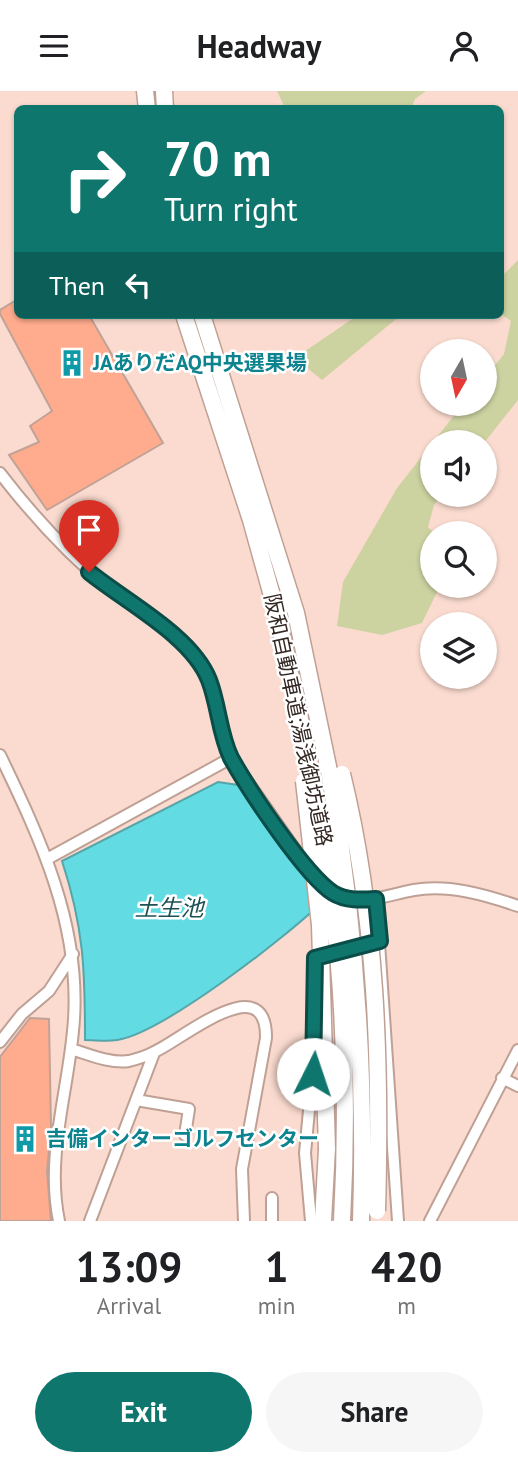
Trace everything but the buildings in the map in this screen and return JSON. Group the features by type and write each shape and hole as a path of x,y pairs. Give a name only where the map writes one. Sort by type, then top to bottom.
{"highway":[{"name":"阪和自動車道;湯浅御坊道路","path":"185,319 251,520 285,646 309,780 328,864 341,986 346,1099 342,1221"},
{"name":"阪和自動車道;湯浅御坊道路","path":"203,319 296,613 336,775 356,969 363,1131 361,1221"},
{"path":"336,775 361,858 374,986 380,1112 376,1216"},
{"path":"309,780 320,925 327,1149 323,1221"}],"street":[{"path":"0,473 22,501 89,572 181,639 197,656 208,679 222,740 231,758 313,876 334,894 349,899 376,899 417,889 462,890 518,906"},
{"path":"0,755 47,859 66,918 72,954 75,997 56,1168 59,1221"},
{"path":"47,859 231,758"},
{"path":"376,899 398,1221"},
{"path":"311,1221 305,1153 316,1047 315,958 380,941"},
{"path":"0,1042 22,1014 49,991 72,954"},
{"path":"71,1049 118,1062 154,1053 213,1017 237,1007 253,1009 266,1023 264,1059 256,1085 242,1169 244,1221"},
{"path":"430,1221 518,1050"},
{"path":"90,1221 154,1053"},
{"path":"502,1078 518,1086"},
{"path":"136,1100 190,1109 186,1135"},
{"path":"272,1198 272,1221"}],"green space":[{"path":"277,91 426,91 415,99 413,105 284,105"},
{"path":"518,260 518,400 494,430 442,430 453,417 497,417 497,363 504,354 511,321 504,316 504,274"},
{"path":"352,319 396,319 322,380 295,358"},
{"path":"420,458 420,507 433,507 430,521 420,521 420,598 434,598 427,612 420,612 420,624 382,635 337,626 343,582 397,488"}],"water":[{"name":"土生池","path":"218,782 245,786 322,902 254,959 163,1021 117,1040 85,1040 82,950 75,908 62,861"}],"place":[{"name":"JAありだAQ中央選果場","path":"72,363"},
{"name":"吉備インターゴルフセンター","path":"25,1139"}],"route":[{"path":"89,572 125,601 181,639 197,656 215,698 222,740 231,758 313,876 334,894 349,899 376,899 380,941 315,958 316,1047 313,1074"}]}
